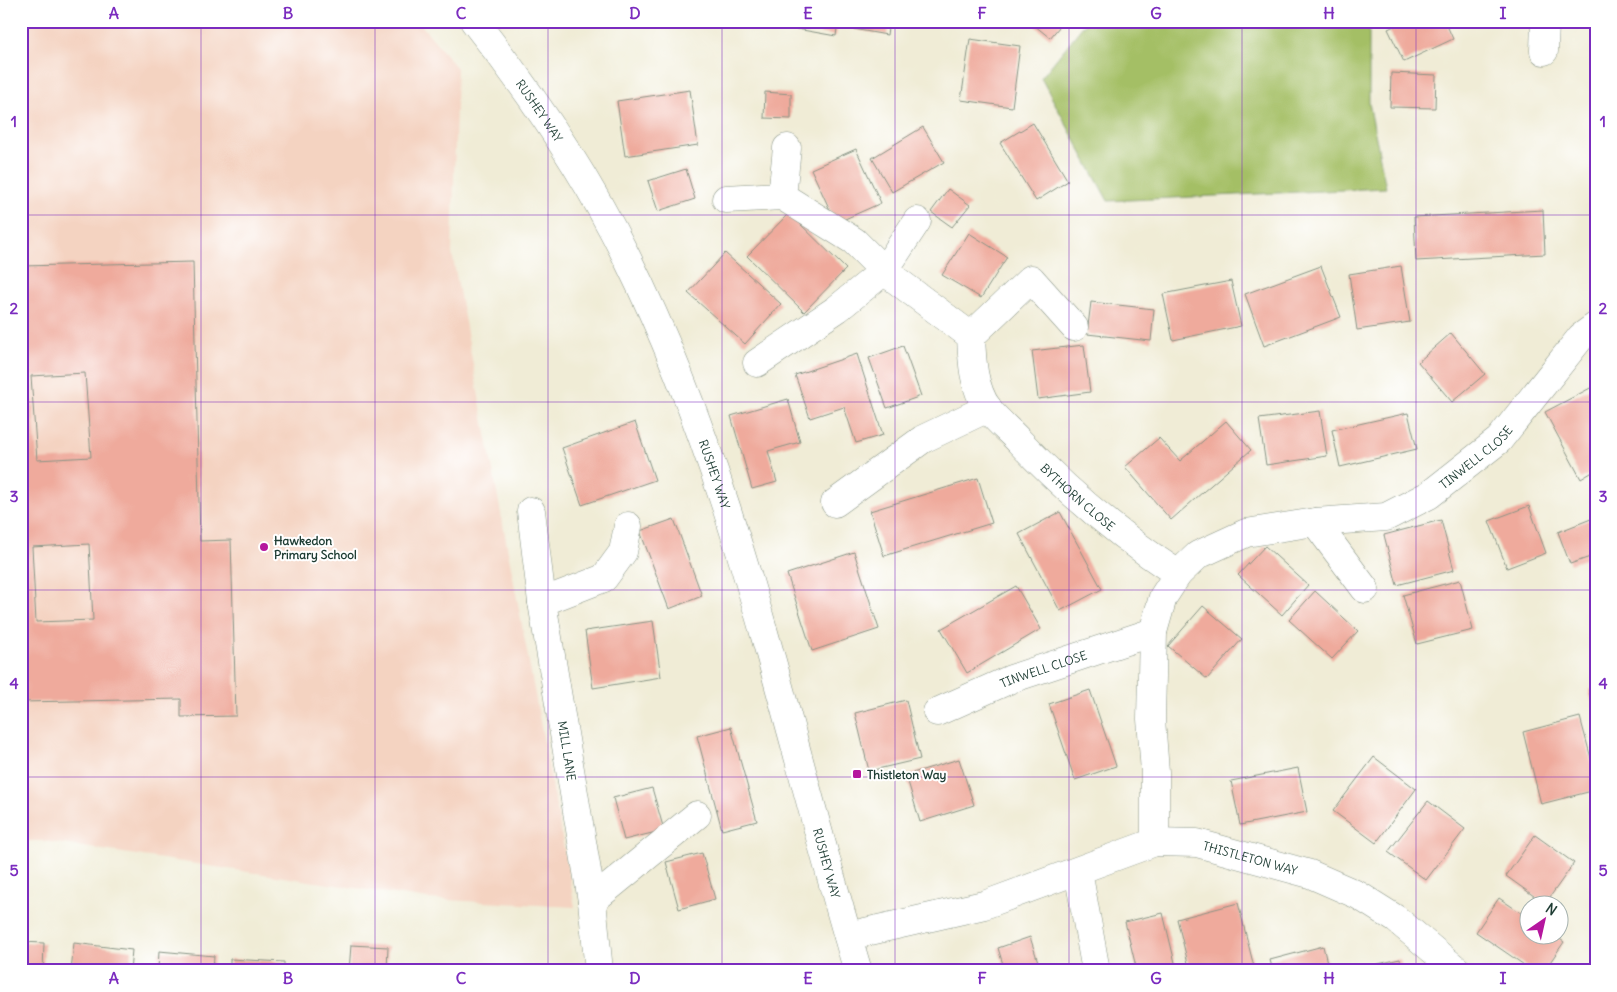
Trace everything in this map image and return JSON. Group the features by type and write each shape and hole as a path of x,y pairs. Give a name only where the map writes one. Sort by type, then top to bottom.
{"street":[{"name":"RUSHEY WAY","path":"474,21 512,69 574,163 626,255 666,344 706,450 742,562 858,971"},
{"path":"1544,51 1545,21"},
{"path":"782,196 787,148"},
{"path":"726,199 782,196 854,241 884,271 971,336 1030,279 1074,327"},
{"path":"757,363 837,309 884,271 917,221"},
{"name":"TINWELL CLOSE","path":"1155,842 1155,772 1151,719 1153,632 1163,597 1178,574 1198,555 1246,533 1315,522 1386,517 1429,495 1499,440 1581,337 1596,326"},
{"name":"BYTHORN CLOSE","path":"971,336 973,374 988,408 1031,454 1085,505 1132,544 1178,574"},
{"path":"835,503 923,439 988,408"},
{"name":"MILL LANE","path":"531,511 542,602 592,901 599,971"},
{"path":"1315,522 1365,589"},
{"path":"542,602 604,578 623,552 628,526"},
{"name":"TINWELL CLOSE","path":"936,712 1011,678 1153,632"},
{"path":"592,901 697,815"},
{"name":"THISTLETON WAY","path":"848,936 984,905 1155,842 1197,843 1310,874 1358,895 1396,919 1458,971"},
{"path":"1078,871 1096,971"}],"shaded area":[{"name":"Hawkedon Primary School","path":"21,21 418,21 457,68 452,253 575,907 428,899 44,841 21,841"}],"green space":[{"path":"1087,21 1351,21 1369,27 1369,103 1386,188 1108,201 1041,78"}],"building":[{"path":"758,21 785,21 784,27"},
{"path":"793,21 838,21 836,36 791,28"},
{"path":"843,21 889,21 887,35 842,27"},
{"path":"1029,21 1064,21 1050,38"},
{"path":"1405,21 1445,21 1453,39 1404,62 1388,29"},
{"path":"970,39 1020,46 1012,107 961,100"},
{"path":"1391,73 1436,75 1435,108 1390,107"},
{"path":"690,90 698,145 625,156 617,101"},
{"path":"765,92 791,94 791,119 764,118"},
{"path":"1033,123 1068,181 1036,201 1000,143"},
{"path":"923,127 944,162 892,192 872,158"},
{"path":"856,149 881,203 836,223 811,169"},
{"path":"686,169 695,199 658,211 648,181"},
{"path":"948,189 970,205 952,227 931,212"},
{"path":"1543,210 1545,254 1416,261 1414,217"},
{"path":"789,213 846,269 804,312 747,256"},
{"path":"969,233 1007,257 981,298 942,275"},
{"path":"725,253 781,304 745,344 688,293"},
{"path":"193,262 200,541 231,540 236,716 181,717 181,699 21,702 21,266","holes":["85,373 91,457 37,460 31,376","89,544 93,620 36,622 32,547"]},
{"path":"1321,266 1341,317 1264,346 1245,294"},
{"path":"1401,266 1410,322 1357,330 1349,274"},
{"path":"1231,281 1241,326 1173,340 1163,294"},
{"path":"1091,302 1154,309 1151,341 1087,334"},
{"path":"1451,333 1485,374 1452,402 1418,362"},
{"path":"1084,345 1090,392 1038,399 1032,351"},
{"path":"903,346 921,396 887,408 869,358"},
{"path":"857,354 883,435 856,443 844,407 810,418 795,375"},
{"path":"1596,385 1596,470 1581,479 1545,412"},
{"path":"788,399 800,442 768,451 777,482 752,489 731,416"},
{"path":"1320,411 1327,456 1266,465 1259,419"},
{"path":"1408,413 1417,449 1340,467 1332,430"},
{"path":"1226,421 1251,450 1171,520 1125,467 1159,438 1180,461"},
{"path":"635,422 655,480 582,505 562,448"},
{"path":"978,478 992,523 884,556 870,511"},
{"path":"1529,506 1546,553 1507,568 1489,521"},
{"path":"1060,512 1102,589 1060,611 1019,534"},
{"path":"1596,517 1596,555 1570,564 1558,532"},
{"path":"674,519 702,596 669,609 640,531"},
{"path":"1441,520 1454,570 1397,585 1384,535"},
{"path":"1265,546 1308,585 1282,615 1238,575"},
{"path":"854,552 879,629 812,651 787,574"},
{"path":"1460,580 1473,630 1417,644 1403,595"},
{"path":"1016,586 1041,629 967,673 941,629"},
{"path":"1315,591 1358,631 1332,659 1289,620"},
{"path":"1203,606 1242,639 1207,679 1168,646"},
{"path":"653,621 661,677 593,688 585,631"},
{"path":"1596,688 1596,714 1595,714 1589,690"},
{"path":"1090,690 1116,766 1075,780 1049,704"},
{"path":"906,700 920,759 869,771 855,713"},
{"path":"1580,717 1596,777 1596,790 1541,804 1523,732"},
{"path":"731,727 757,821 722,830 697,736"},
{"path":"1374,757 1416,789 1376,843 1333,811"},
{"path":"959,759 974,805 920,822 906,775"},
{"path":"1298,768 1307,812 1240,825 1231,781"},
{"path":"652,788 664,830 624,840 613,798"},
{"path":"1428,801 1465,829 1426,880 1388,852"},
{"path":"1535,835 1574,863 1552,894 1531,894 1506,876"},
{"path":"702,853 715,899 679,909 666,862"},
{"path":"1499,898 1520,912 1520,944 1563,944 1544,971 1533,971 1476,932"},
{"path":"1238,903 1255,971 1190,971 1177,919"},
{"path":"1163,913 1177,971 1137,971 1125,922"},
{"path":"1030,937 1041,971 1005,971 998,948"},
{"path":"21,942 44,943 43,971 21,971"},
{"path":"74,943 132,950 130,971 71,971"},
{"path":"351,945 388,947 387,971 349,971"},
{"path":"1323,946 1329,971 1273,971 1270,960"},
{"path":"159,951 214,956 213,971 158,971"},
{"path":"230,959 284,962 284,971 230,971"},
{"path":"1400,959 1403,971 1351,971 1351,970"}],"place":[{"name":"Hawkedon Primary School","path":"264,547"},
{"name":"Thistleton Way","path":"857,774"}]}
